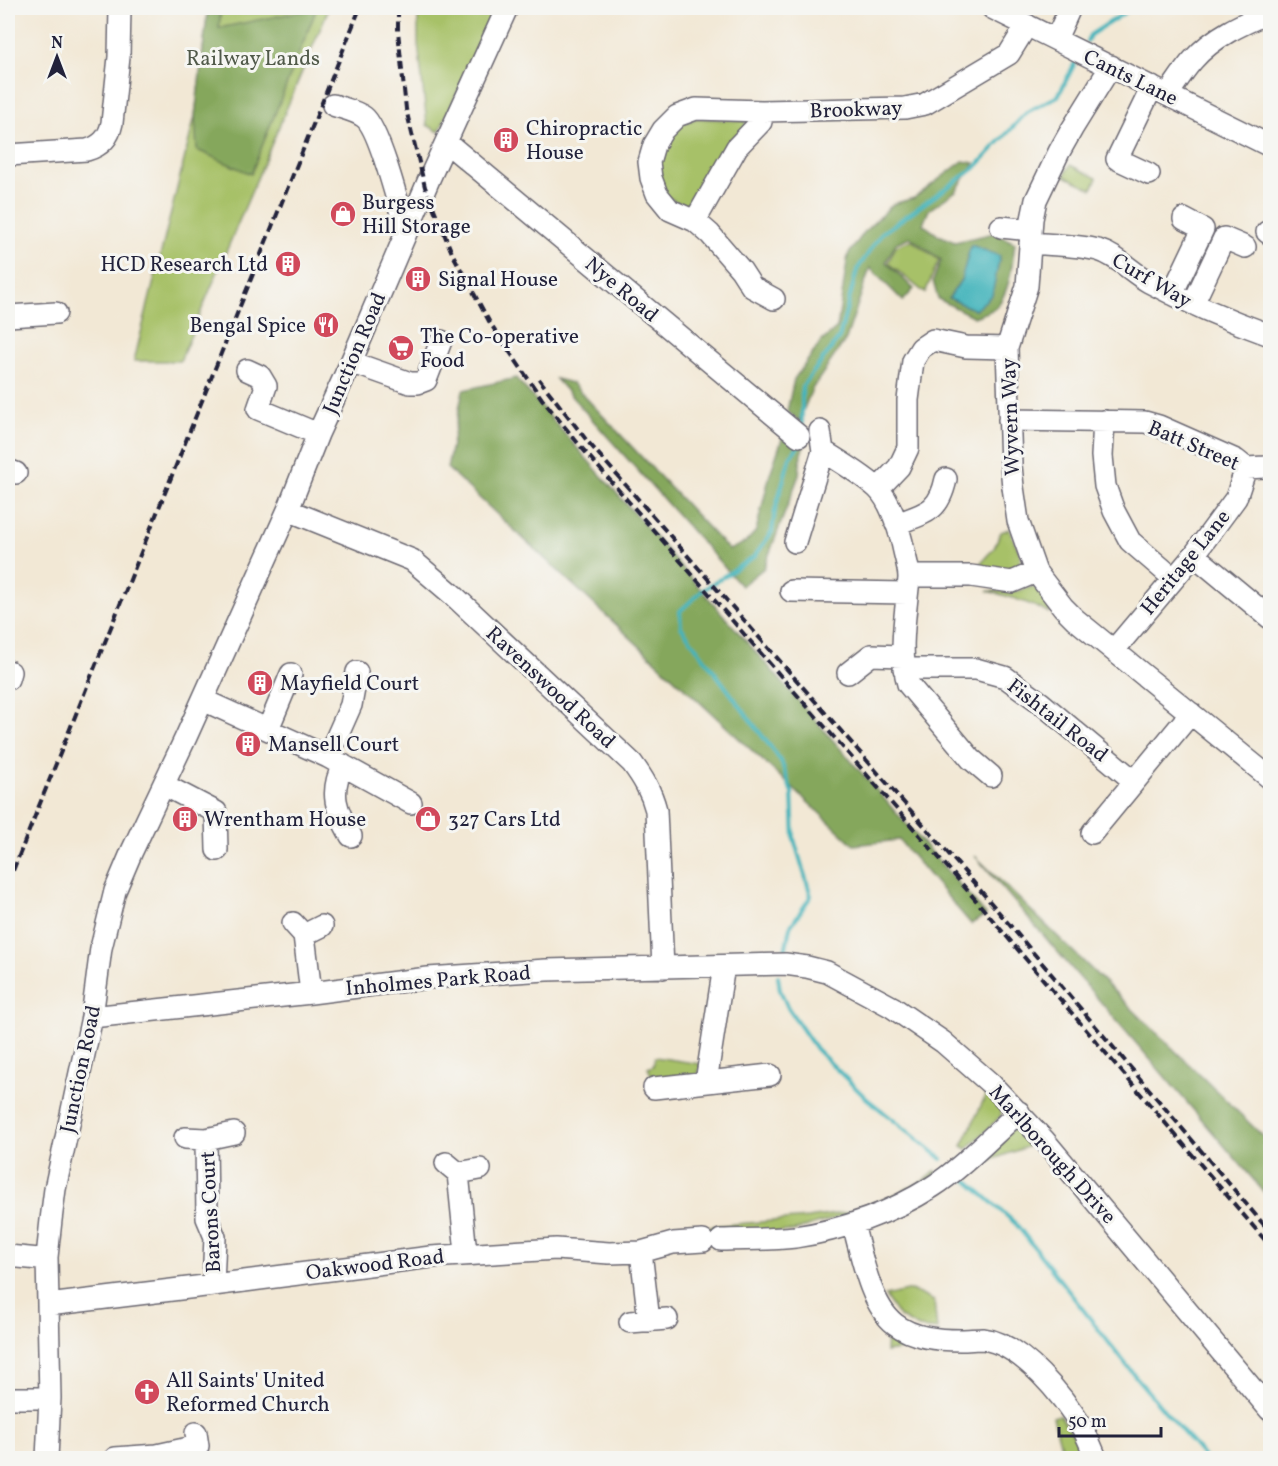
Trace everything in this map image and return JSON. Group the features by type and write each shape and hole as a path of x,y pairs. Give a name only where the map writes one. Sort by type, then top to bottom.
{"street":[{"path":"8,155 87,150 97,147 105,139 111,128 119,57 120,8"},
{"name":"Junction Road","path":"48,1458 50,1398 47,1257 55,1189 92,1017 101,948 115,891 288,510 318,434 406,232 507,8"},
{"name":"Cants Lane","path":"992,8 1270,146"},
{"path":"1056,39 1070,8"},
{"path":"1149,174 1117,159 1160,90 1218,38 1270,12"},
{"name":"Brookway","path":"774,299 752,287 741,270 710,234 695,221 670,210 657,195 651,178 649,162 654,146 663,130 677,116 696,109 762,111 905,108 925,104 1009,54 1027,25"},
{"name":"Wyvern Way","path":"1111,66 1067,136 1035,200 1027,286 1006,348 1013,487 1018,521 1036,572 1063,607 1270,778"},
{"path":"333,105 364,117 374,131 406,232"},
{"path":"695,221 737,147 761,122 762,111"},
{"name":"Nye Road","path":"446,142 843,464 878,489"},
{"path":"1172,294 1203,229 1184,219"},
{"name":"Curf Way","path":"1001,227 1031,237 1098,250 1116,258 1141,277 1172,294 1229,320 1270,335"},
{"path":"1193,304 1224,238 1245,247"},
{"path":"8,316 56,313"},
{"path":"991,776 971,759 908,684 903,663 908,584 902,540 892,510 878,489 899,467 908,448 908,400 913,361 921,348 933,340 966,347 1006,348"},
{"path":"351,362 411,383 418,383 426,380 441,341"},
{"path":"247,370 260,376 266,386 255,416 318,434"},
{"name":"Batt Street","path":"1009,420 1145,422 1236,460 1246,468 1270,466"},
{"path":"1104,422 1101,456 1105,486 1114,511 1130,541 1173,578"},
{"path":"795,542 813,486 814,439"},
{"name":"Heritage Lane","path":"1114,650 1194,555 1236,498 1246,468"},
{"path":"896,524 925,513 936,504 943,493 946,478"},
{"name":"Ravenswood Road","path":"288,510 412,560 453,595 632,763 644,779 656,810 663,968"},
{"path":"1194,555 1270,618"},
{"path":"791,591 908,584 971,576 1012,582 1036,572"},
{"name":"Fishtail Road","path":"848,673 871,655 903,663 976,669 1005,677 1134,782"},
{"path":"8,671 10,672 8,679"},
{"path":"351,836 341,819 334,790 338,775 335,761 351,705 357,672"},
{"path":"268,729 291,674"},
{"path":"203,700 335,761 411,803"},
{"path":"1092,833 1191,712"},
{"path":"164,785 216,813 217,850"},
{"path":"306,928 311,993"},
{"name":"Inholmes Park Road","path":"92,1017 428,978 546,970 785,964"},
{"name":"Marlborough Drive","path":"785,964 827,972 892,1007 943,1042 991,1084 1051,1148 1270,1410"},
{"path":"706,1082 724,966"},
{"path":"654,1088 770,1075"},
{"name":"Oakwood Road","path":"48,1305 466,1253 556,1249 641,1252 674,1243 794,1237 853,1224 898,1206 933,1186 967,1159 1018,1112"},
{"name":"Barons Court","path":"185,1138 206,1139 234,1133"},
{"name":"Barons Court","path":"206,1139 207,1218 215,1237 213,1285"},
{"path":"466,1253 452,1168 480,1170"},
{"path":"853,1224 871,1288 882,1310 894,1324 918,1336 950,1340 983,1340 1003,1344 1023,1358 1060,1396 1083,1431 1096,1458"},
{"path":"641,1252 648,1321"},
{"path":"8,1256 39,1259 47,1257"},
{"path":"8,1398 50,1398"},
{"path":"115,1458 157,1455 198,1446 196,1433"}],"green space":[{"name":"Railway Lands","path":"208,8 329,8 180,361 134,361 195,116"},
{"path":"208,8 221,8 219,28 317,8 251,174 197,150 195,116"},
{"path":"418,8 496,8 439,132 427,125 418,43"},
{"path":"697,118 745,121 746,127 728,142 701,184 703,197 690,209 662,194 658,151 681,124"},
{"path":"963,161 975,163 956,191 929,210 923,224 938,235 955,242 994,233 1015,243 1005,293 994,309 974,317 938,299 933,281 941,260 910,237 896,243 886,262 914,289 903,301 870,268 846,339 812,389 799,421 787,411 794,379 821,342 837,328 848,255 865,231 893,204 914,198","holes":["961,280 975,310 949,298"]},
{"path":"1070,165 1097,178 1092,189 1064,176"},
{"path":"911,240 939,260 925,293 888,263 896,246"},
{"path":"516,378 986,915 971,924 899,840 854,845 447,468 463,390"},
{"path":"556,379 572,383 729,550 746,542 756,531 770,474 784,433 804,445 799,475 764,568 741,586"},
{"path":"1009,529 1021,556 1019,565 1010,572 977,567 994,548 1001,532"},
{"path":"1031,587 1036,588 1053,608 1049,613 1018,600 987,591 1018,591"},
{"path":"975,856 1270,1143 1270,1199"},
{"path":"655,1057 701,1064 698,1074 654,1081 648,1068 653,1066"},
{"path":"986,1095 1001,1108 1001,1116 967,1149 962,1146"},
{"path":"1010,1130 1022,1130 1035,1144 985,1162 982,1155"},
{"path":"936,1171 938,1174 898,1200 793,1231 679,1237 681,1234 712,1226 850,1212 892,1196 921,1182"},
{"path":"911,1290 934,1301 937,1330 919,1328 899,1317 885,1296"},
{"path":"891,1334 918,1347 886,1352 887,1338"},
{"path":"1060,1415 1075,1438 1083,1458 1064,1458 1053,1417"}],"water":[{"path":"971,245 1000,256 992,295 975,310 949,298 961,280"}],"waterway":[{"path":"1087,41 1090,35 1132,8"},
{"path":"802,428 802,387 839,338 857,270 882,233 975,168 1027,112 1058,96 1076,61"},
{"path":"785,952 790,927 811,896 794,839 792,793 781,761 681,627 680,611 703,590 755,556 772,532 775,510 790,457 800,444"},
{"path":"778,976 780,990 788,1008 816,1049 866,1098 942,1159"},
{"path":"963,1177 1016,1224 1139,1381 1205,1458"}],"railway":[{"path":"8,883 360,8"},
{"path":"398,8 398,31 406,109 425,187 452,253 490,323 542,399 581,447 962,884 1270,1246"},
{"path":"539,379 588,442 969,877 1270,1232"}],"place":[{"name":"Chiropractic House","path":"506,140"},
{"name":"Burgess Hill Storage","path":"343,214"},
{"name":"HCD Research Ltd","path":"288,264"},
{"name":"Signal House","path":"418,279"},
{"name":"Bengal Spice","path":"326,325"},
{"name":"The Co-operative Food","path":"401,348"},
{"name":"Mayfield Court","path":"260,683"},
{"name":"Mansell Court","path":"248,744"},
{"name":"Wrentham House","path":"185,819"},
{"name":"327 Cars Ltd","path":"428,819"},
{"name":"All Saints' United Reformed Church","path":"147,1392"}]}
